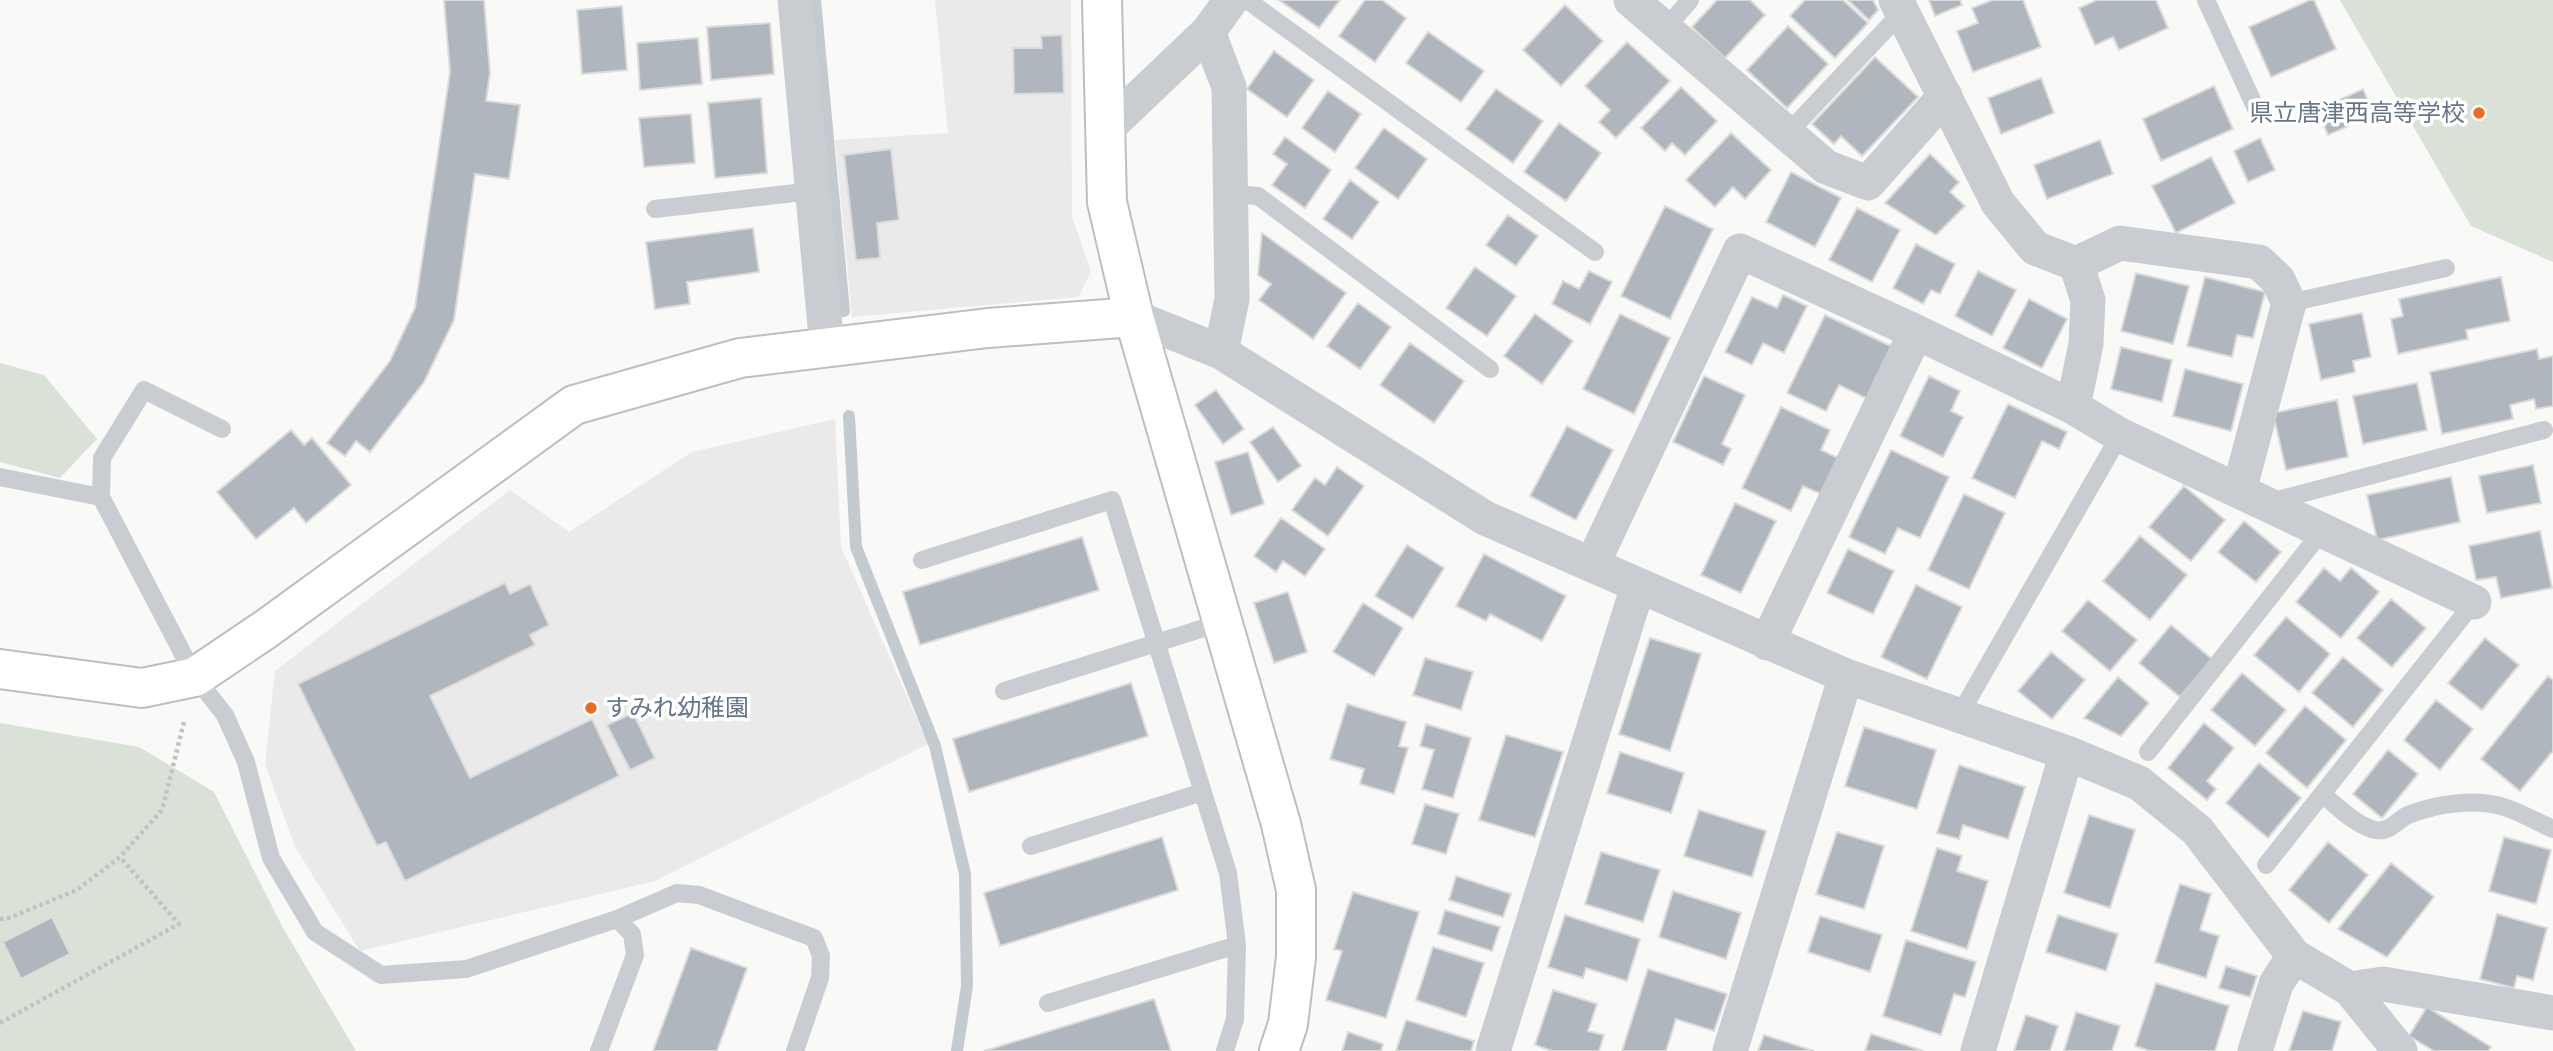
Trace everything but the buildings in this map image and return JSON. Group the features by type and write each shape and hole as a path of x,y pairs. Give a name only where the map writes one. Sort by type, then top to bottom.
{"street":[{"path":"795,0 827,348"},
{"path":"1102,0 1107,202 1134,317 1281,824 1296,890 1296,957 1287,1024 1279,1051"},
{"path":"1105,130 1208,32 1231,0"},
{"path":"1631,0 1826,167 1868,183 1945,96"},
{"path":"1899,6 1998,203 2035,248 2076,264 2120,243 2259,262 2278,280 2289,303 2252,498"},
{"path":"1208,32 1229,86 1231,299 1222,352"},
{"path":"1591,565 1740,251 2073,407 2120,436 2474,602"},
{"path":"2073,407 2086,344 2088,300 2076,264"},
{"path":"0,669 142,688 195,677 277,621 574,405 740,358 988,328 1134,317 1222,352 1485,518 1846,676 2067,753 2139,783 2197,830 2294,956 2350,989 2400,1051"},
{"path":"1767,643 1916,332"},
{"path":"1493,1051 1638,586"},
{"path":"1730,1051 1846,676"},
{"path":"1978,1051 2067,753"},
{"path":"2255,1051 2276,984 2294,956"},
{"path":"2350,989 2384,984 2553,1013"}],"lane":[{"path":"1247,0 1595,252"},
{"path":"1665,29 1690,0"},
{"path":"2206,0 2258,113"},
{"path":"1787,134 1899,6"},
{"path":"655,209 812,191"},
{"path":"1230,194 1258,196 1490,369"},
{"path":"2289,303 2446,268"},
{"path":"222,429 144,390 102,458 101,497 195,677 225,715 246,762 271,858 315,932 381,975 466,969 617,919 677,893 699,895 814,938 821,956 820,978 795,1051"},
{"path":"2252,498 2544,430"},
{"path":"1968,700 2120,436"},
{"path":"0,477 101,497"},
{"path":"922,559 1112,500 1228,873 1237,945 1235,1019 1225,1051"},
{"path":"2148,752 2322,531"},
{"path":"2266,865 2474,602"},
{"path":"1004,691 1223,622"},
{"path":"1031,846 1203,792"},
{"path":"2322,794 2357,821 2377,831 2392,828 2405,817 2428,809 2470,802 2503,807 2553,829"},
{"path":"599,1051 635,955 632,934 617,919"},
{"path":"1048,1003 1237,945"}],"path":[{"path":"0,919 9,919 77,890 120,857 162,810 195,677"},
{"path":"0,1023 179,924 120,857"}],"shaded area":[{"path":"935,0 1071,0 1072,217 1091,271 1079,297 852,317 835,140 948,133"},
{"name":"県立唐津西高等学校","path":"2340,0 2553,0 2553,262 2471,226"},
{"path":"0,363 44,375 97,439 60,478 0,462"},
{"name":"すみれ幼稚園","path":"835,419 841,547 928,744 655,881 360,951 295,847 265,764 275,671 510,490 569,532 692,452"},
{"path":"0,723 139,747 214,792 283,928 356,1051 0,1051"}],"waterway":[{"path":"815,0 844,311"},
{"path":"849,416 856,547 935,746 965,874 967,986 957,1051"}],"place":[{"name":"県立唐津西高等学校","path":"2479,113"},
{"name":"すみれ幼稚園","path":"591,708"}]}
